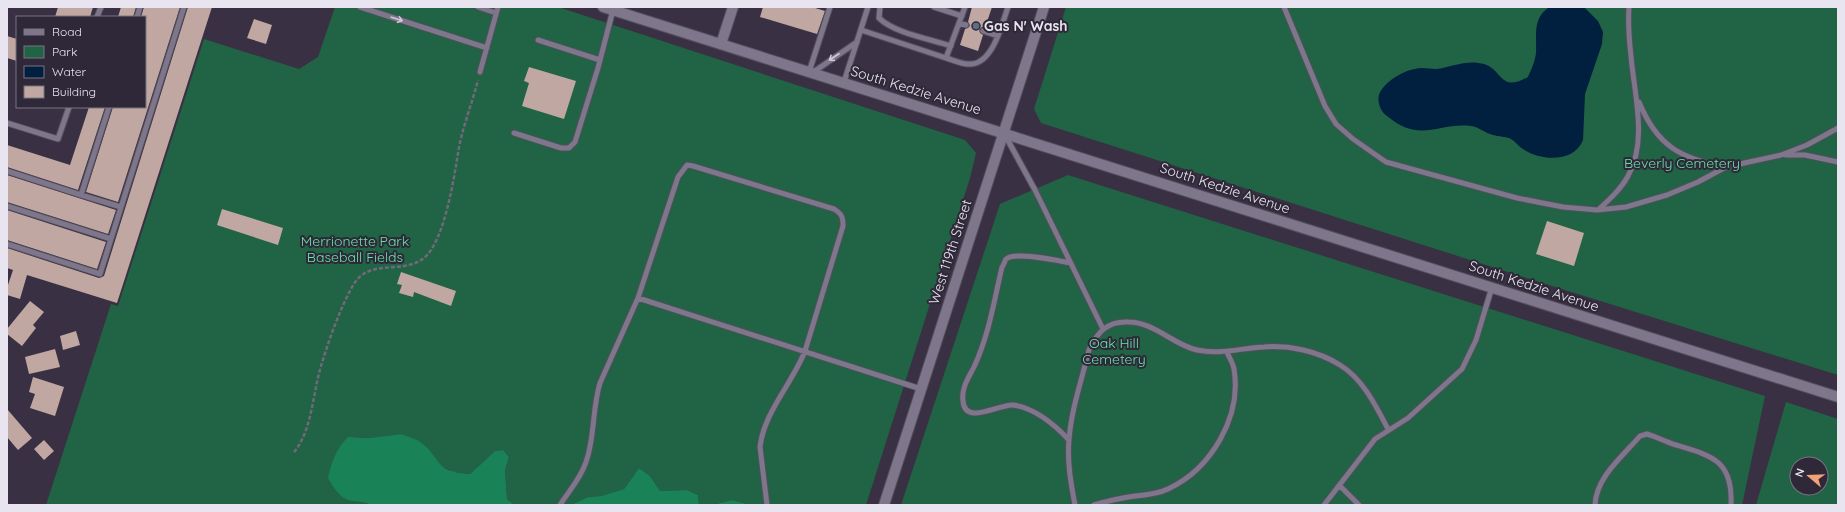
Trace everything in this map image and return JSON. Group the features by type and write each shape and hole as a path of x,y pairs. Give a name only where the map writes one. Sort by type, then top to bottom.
{"main road":[{"path":"721,44 733,7"},
{"name":"West 119th Street","path":"884,505 1044,7"},
{"name":"South Kedzie Avenue","path":"608,9 1003,132 1838,397"}],"lane":[{"path":"7,244 100,274 184,7"},
{"path":"360,7 487,48"},
{"path":"478,7 496,13"},
{"path":"480,72 498,7"},
{"path":"811,72 830,7"},
{"path":"844,82 868,7"},
{"path":"880,7 879,18 884,23 894,28 951,46"},
{"path":"934,7 962,16"},
{"path":"946,58 965,7"},
{"path":"1284,7 1325,106 1336,124 1370,153 1386,162 1517,198 1563,208 1597,210 1626,207 1667,195 1698,182 1726,167 1781,155 1807,145 1838,128"},
{"path":"1597,210 1616,193 1628,176 1634,164 1637,136 1637,98 1631,57 1629,7"},
{"path":"861,30 946,58 970,64 979,62 987,55 998,36 1006,8"},
{"path":"514,133 561,148 569,148 575,142 600,60 608,9"},
{"path":"959,23 966,25"},
{"path":"983,31 998,36"},
{"path":"538,40 600,60"},
{"path":"811,72 857,42"},
{"path":"1637,98 1647,122 1658,136 1673,150 1700,162 1726,167"},
{"path":"7,123 58,139 69,108"},
{"path":"81,194 109,108"},
{"path":"1003,132 1035,190 1103,329"},
{"path":"1781,155 1804,155 1838,162"},
{"path":"560,505 586,464 596,398 600,383 638,298 678,177 688,165 834,209 840,213 843,218 843,226 805,352 799,366 770,416 761,438 760,447 767,505"},
{"path":"7,171 121,207"},
{"path":"7,206 111,239"},
{"path":"1068,440 1058,428 1029,410 1012,405 1001,406 978,414 970,412 964,407 962,400 966,382 982,349 1002,267 1006,259 1013,255 1071,263"},
{"path":"1324,505 1375,439 1408,418 1462,369 1476,340 1492,287"},
{"path":"638,298 921,389"},
{"path":"1075,505 1069,465 1068,440 1094,339 1103,329 1114,323 1128,322 1161,332 1188,348 1198,350 1227,352 1264,347 1284,347 1323,356 1340,365 1360,382 1374,403 1388,430"},
{"path":"1094,505 1167,490 1182,482 1209,457 1220,440 1233,405 1235,387 1234,368 1227,352"},
{"path":"1595,505 1598,486 1603,478 1640,436 1647,434 1666,442 1708,454 1715,459 1726,472 1730,482 1731,505"},
{"path":"1340,486 1359,505"}],"path":[{"path":"294,452 304,435 321,366 332,333 352,287 360,276 373,269 415,265 431,252 442,224 452,190 458,152 480,72"}],"green space":[{"name":"Merrionette Park Baseball Fields","path":"335,7 558,7 965,140 976,153 970,178 866,505 751,505 732,500 712,505 699,505 698,495 687,490 660,491 650,476 639,468 624,489 601,496 588,497 571,505 514,505 507,499 505,470 509,457 503,450 495,451 470,474 454,472 439,465 418,441 401,434 369,438 348,437 351,501 365,502 371,505 46,505 111,304 118,306 204,39 299,69 318,57"},
{"name":"Beverly Cemetery","path":"1066,7 1838,7 1838,375 1533,280 1041,123 1034,109"},
{"name":"Oak Hill Cemetery","path":"1068,175 1765,396 1742,505 901,505 1000,204"},
{"path":"1786,402 1838,419 1838,505 1756,505"},
{"path":"401,434 419,441 432,453 443,467 449,470 470,474 495,451 503,450 509,457 505,470 507,499 514,505 371,505 344,498 328,478 335,456 340,446 348,437 369,438"},
{"path":"639,468 650,476 660,491 687,490 698,495 699,505 571,505 588,497 601,496 624,489"},
{"path":"732,500 751,505 712,505"}],"water":[{"path":"1550,7 1584,7 1598,21 1603,32 1602,44 1585,94 1583,140 1579,147 1572,153 1556,158 1539,156 1523,149 1509,138 1495,136 1471,126 1429,130 1409,129 1399,124 1381,110 1379,95 1384,86 1394,78 1410,70 1423,68 1436,69 1472,62 1484,64 1490,67 1507,82 1512,83 1528,77 1533,66 1536,53 1538,21 1544,11"}],"building":[{"path":"58,7 93,7 90,16 55,16"},
{"path":"121,7 136,7 133,16 118,16"},
{"path":"144,7 180,7 118,202 86,192 113,108 146,108 146,16 141,16"},
{"path":"188,7 212,7 117,303 27,275 20,299 7,295 7,288 13,270 7,268 7,248 99,278 104,276"},
{"path":"763,7 812,7 825,11 817,34 760,17"},
{"name":"Gas N' Wash","path":"972,7 992,7 985,28 982,27 979,30 983,35 978,51 960,45 965,29 970,26 968,22"},
{"path":"254,19 272,25 266,44 247,38"},
{"path":"7,36 16,39 16,61 7,58"},
{"path":"529,67 576,81 564,119 522,106 529,83 524,81"},
{"path":"89,108 105,108 78,190 7,167 7,145 70,165"},
{"path":"7,175 116,210 108,234 7,202"},
{"path":"222,209 283,228 278,245 217,225"},
{"path":"7,210 106,242 97,269 7,240"},
{"path":"1547,221 1584,233 1574,266 1536,254"},
{"path":"401,272 456,291 451,306 414,292 413,297 399,293 402,285 397,284"},
{"path":"30,301 44,312 33,325 36,328 22,346 7,334 7,329"},
{"path":"76,331 80,345 63,350 60,336"},
{"path":"55,349 60,367 29,374 25,357"},
{"path":"33,377 64,387 55,416 30,408 35,394 29,392"},
{"path":"7,409 32,438 18,450 7,437"},
{"path":"44,440 54,451 44,460 34,449"}],"place":[{"name":"Gas N' Wash","path":"976,26"}]}
